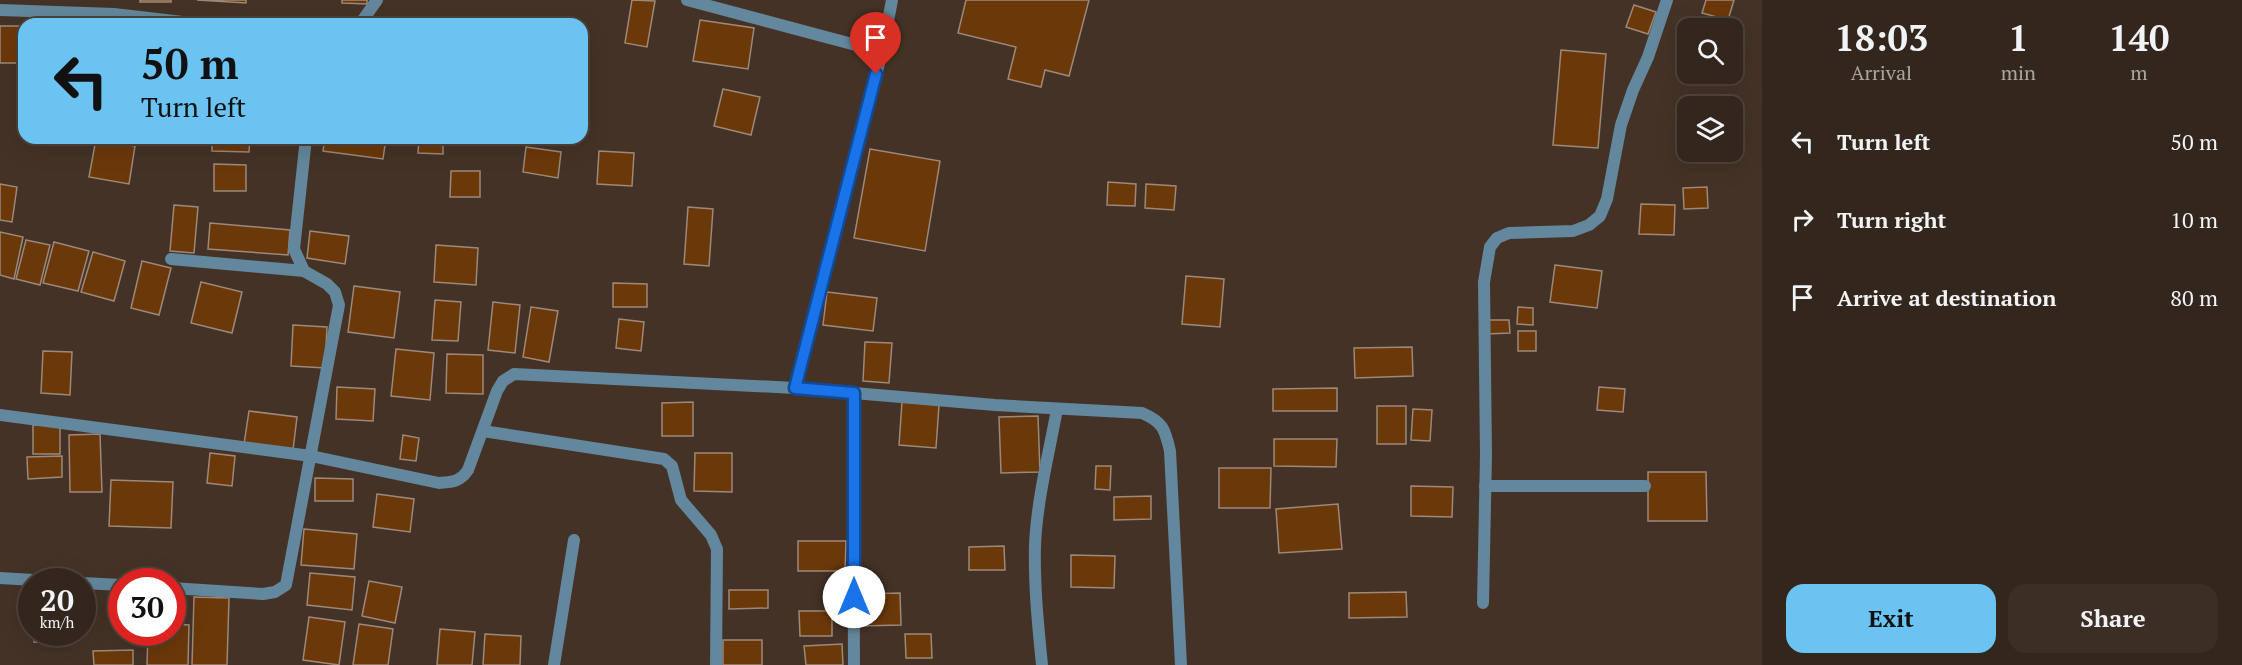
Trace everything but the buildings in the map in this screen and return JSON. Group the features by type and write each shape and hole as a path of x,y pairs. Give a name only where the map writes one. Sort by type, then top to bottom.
{"street":[{"path":"81,13 83,0"},
{"path":"364,18 377,0"},
{"path":"687,0 882,52"},
{"path":"795,388 882,52 892,0"},
{"path":"1483,603 1484,282 1490,247 1497,238 1509,233 1573,231 1589,225 1600,216 1607,199 1621,125 1648,57 1667,0"},
{"path":"0,10 114,14 148,18"},
{"path":"304,271 294,249 305,144"},
{"path":"171,259 304,271 327,284 335,292 339,305 286,585 263,594 186,589"},
{"path":"0,415 311,456 439,483 455,482 468,470 497,391 504,381 514,374 795,388 1057,409 1142,413 1156,420 1166,432 1170,451 1181,665"},
{"path":"854,393 854,665"},
{"path":"1042,665 1035,597 1035,543 1057,409"},
{"path":"483,431 664,459 672,466 681,500 711,535 717,549 716,665"},
{"path":"1485,486 1645,486"},
{"path":"554,665 574,540"},
{"path":"0,578 18,579"}],"route":[{"path":"854,597 854,393 795,388 876,74"}]}
